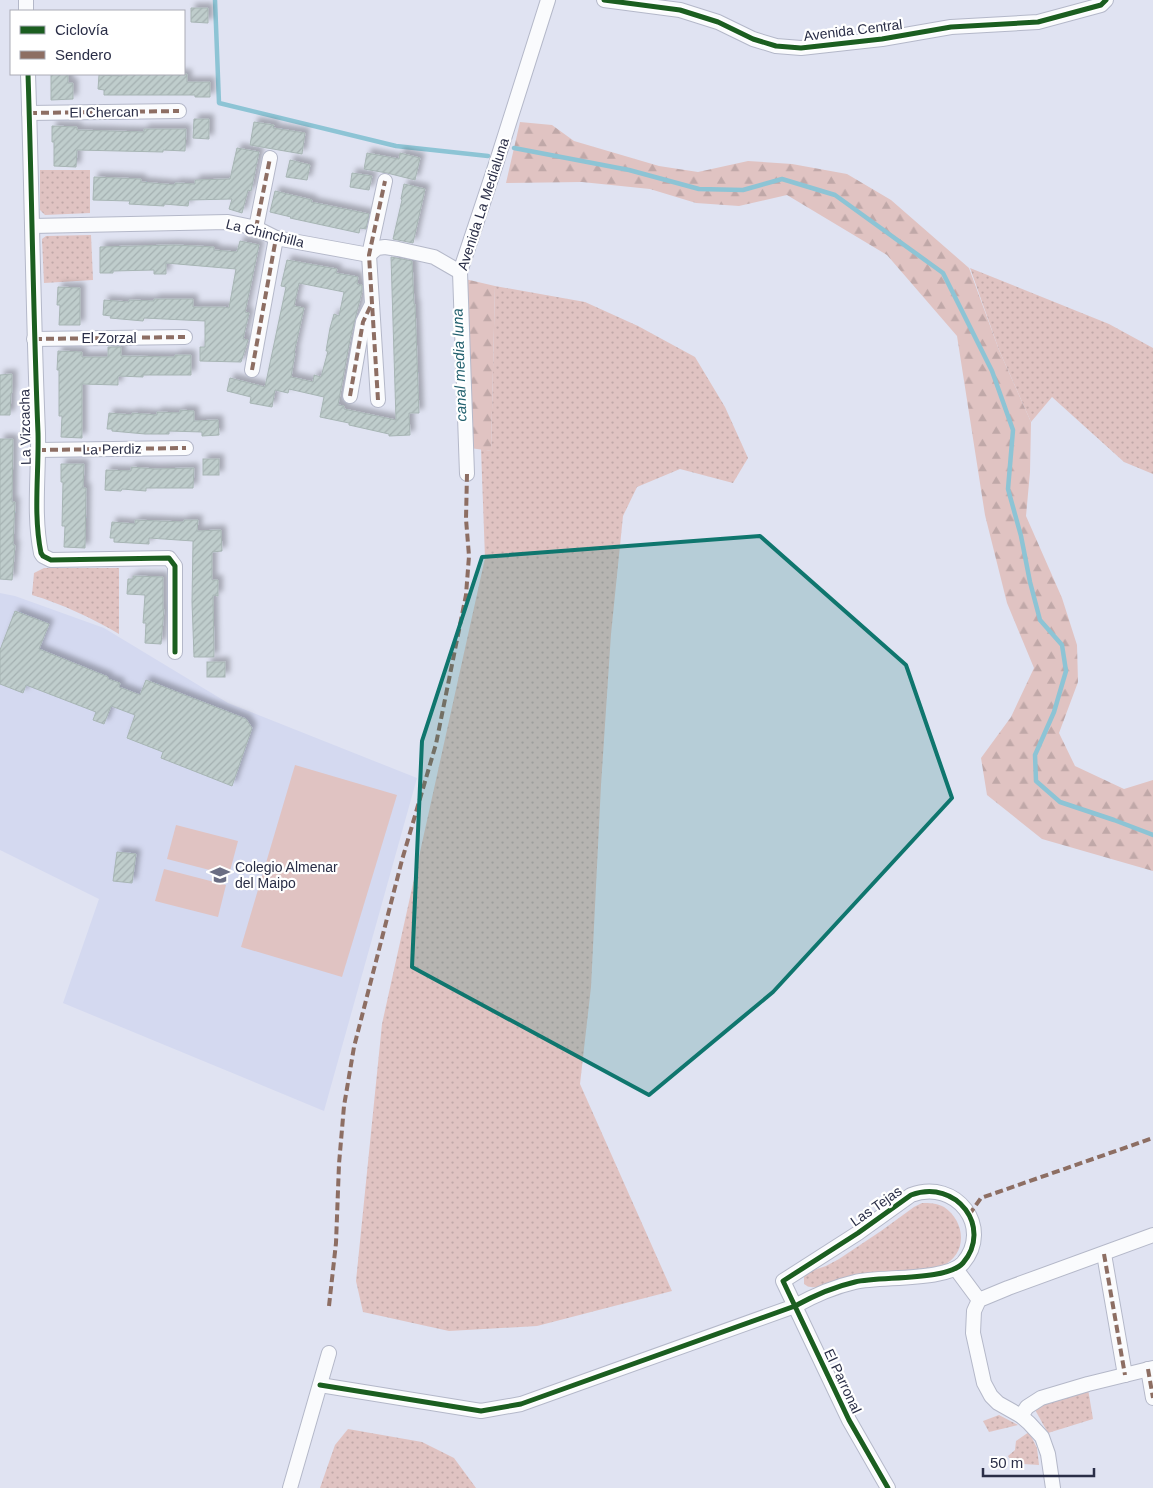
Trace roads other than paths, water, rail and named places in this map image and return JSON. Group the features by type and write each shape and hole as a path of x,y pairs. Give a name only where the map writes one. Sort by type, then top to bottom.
{"street":[{"name":"Avenida La Medialuna","path":"467,474 460,272 548,0"},
{"name":"Avenida Central","path":"604,0 680,10 718,22 754,39 776,46 800,48 882,39 951,27 1038,22 1101,5 1106,0"},
{"name":"La Vizcacha","path":"28,75 38,450 36,502 41,553 52,560 169,558 175,566 175,652"},
{"name":"El Chercan","path":"29,113 179,111"},
{"path":"256,228 270,158"},
{"path":"378,400 369,255 385,181"},
{"name":"La Chinchilla","path":"32,226 228,222 256,228 276,238 369,255 376,248 398,249 434,257 460,272"},
{"path":"252,370 276,238"},
{"path":"350,396 363,322 372,303"},
{"name":"El Zorzal","path":"34,338 185,338"},
{"name":"La Perdiz","path":"38,450 186,448"},
{"name":"Las Tejas","path":"783,1282 858,1233 903,1200 920,1192 930,1191 940,1192 957,1200 964,1207 972,1223 971,1249 962,1264 956,1269"},
{"path":"1053,1488 1046,1445 1036,1430 1021,1416 998,1403 991,1396 984,1383 972,1333 974,1311 979,1300 1153,1235"},
{"path":"1104,1254 1125,1375"},
{"path":"320,1385 482,1411 520,1404 795,1306 828,1289 857,1281 887,1277 936,1275 956,1269 979,1300"},
{"name":"El Parronal","path":"783,1282 848,1420 888,1488"},
{"path":"290,1488 329,1353"},
{"path":"1021,1416 1027,1407 1041,1398 1088,1384 1151,1369 1153,1398"}],"waterway":[{"path":"215,0 219,103 396,146 488,156"},
{"path":"514,148 629,170 699,189 743,190 782,179 835,195 943,273 992,371 1013,430 1008,489 1040,620 1062,645 1066,671 1054,712 1035,755 1036,781 1060,802 1153,835"}],"place":[{"name":"Colegio Almenar del Maipo","path":"220,875"}],"water label":[{"name":"canal media luna","path":"459,365"}]}
